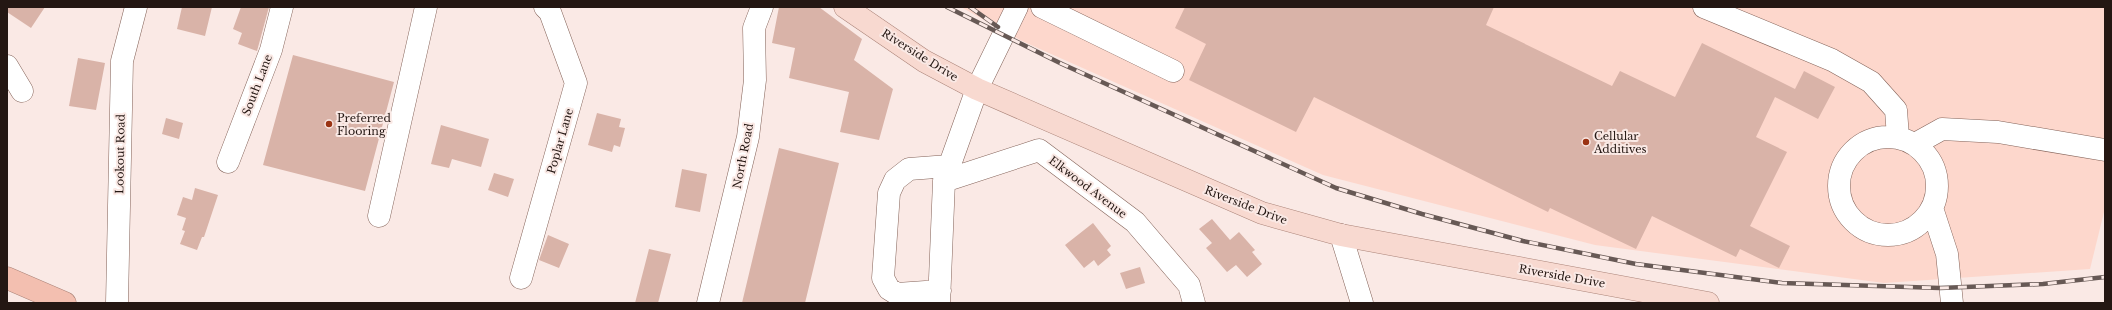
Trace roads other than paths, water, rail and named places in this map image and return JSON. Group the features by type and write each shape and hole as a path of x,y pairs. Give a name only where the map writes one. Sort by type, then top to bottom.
{"highway":[{"path":"7,278 58,300"}],"main road":[{"name":"Riverside Drive","path":"845,7 924,61 977,89 1237,204 1290,222 1341,235 1654,298 1708,303"}],"street":[{"name":"Lookout Road","path":"117,303 122,60 136,7"},
{"name":"South Lane","path":"228,162 270,50 282,7"},
{"path":"378,216 426,7"},
{"name":"Poplar Lane","path":"521,278 576,83 550,12 544,7"},
{"name":"North Road","path":"708,303 748,137 755,80 754,28 762,7"},
{"path":"947,173 909,169 895,180 889,193 883,278 889,289 897,294 939,297 947,173 977,89 1017,7"},
{"path":"1042,7 1173,71"},
{"path":"1704,7 1832,60 1871,82 1896,110 1906,140 1928,156 1936,173 1937,191 1932,208 1921,223 1905,232 1887,236 1869,232 1854,222 1843,208 1838,190 1840,172 1849,156 1862,143 1879,137 1906,140 1942,129 1998,132 2105,150"},
{"path":"7,66 22,91"},
{"name":"Elkwood Avenue","path":"947,173 1039,150 1135,222 1189,285 1194,303"},
{"path":"1932,208 1947,254 1952,303"},
{"path":"1341,235 1362,303"}],"railway":[{"path":"947,7 1062,64 1336,188 1422,214 1523,241 1636,264 1782,283 1940,288 2043,284 2105,277"},
{"path":"970,7 998,27"}],"place":[{"name":"Preferred Flooring","path":"329,124"},
{"name":"Cellular Additives","path":"1586,142"}]}
